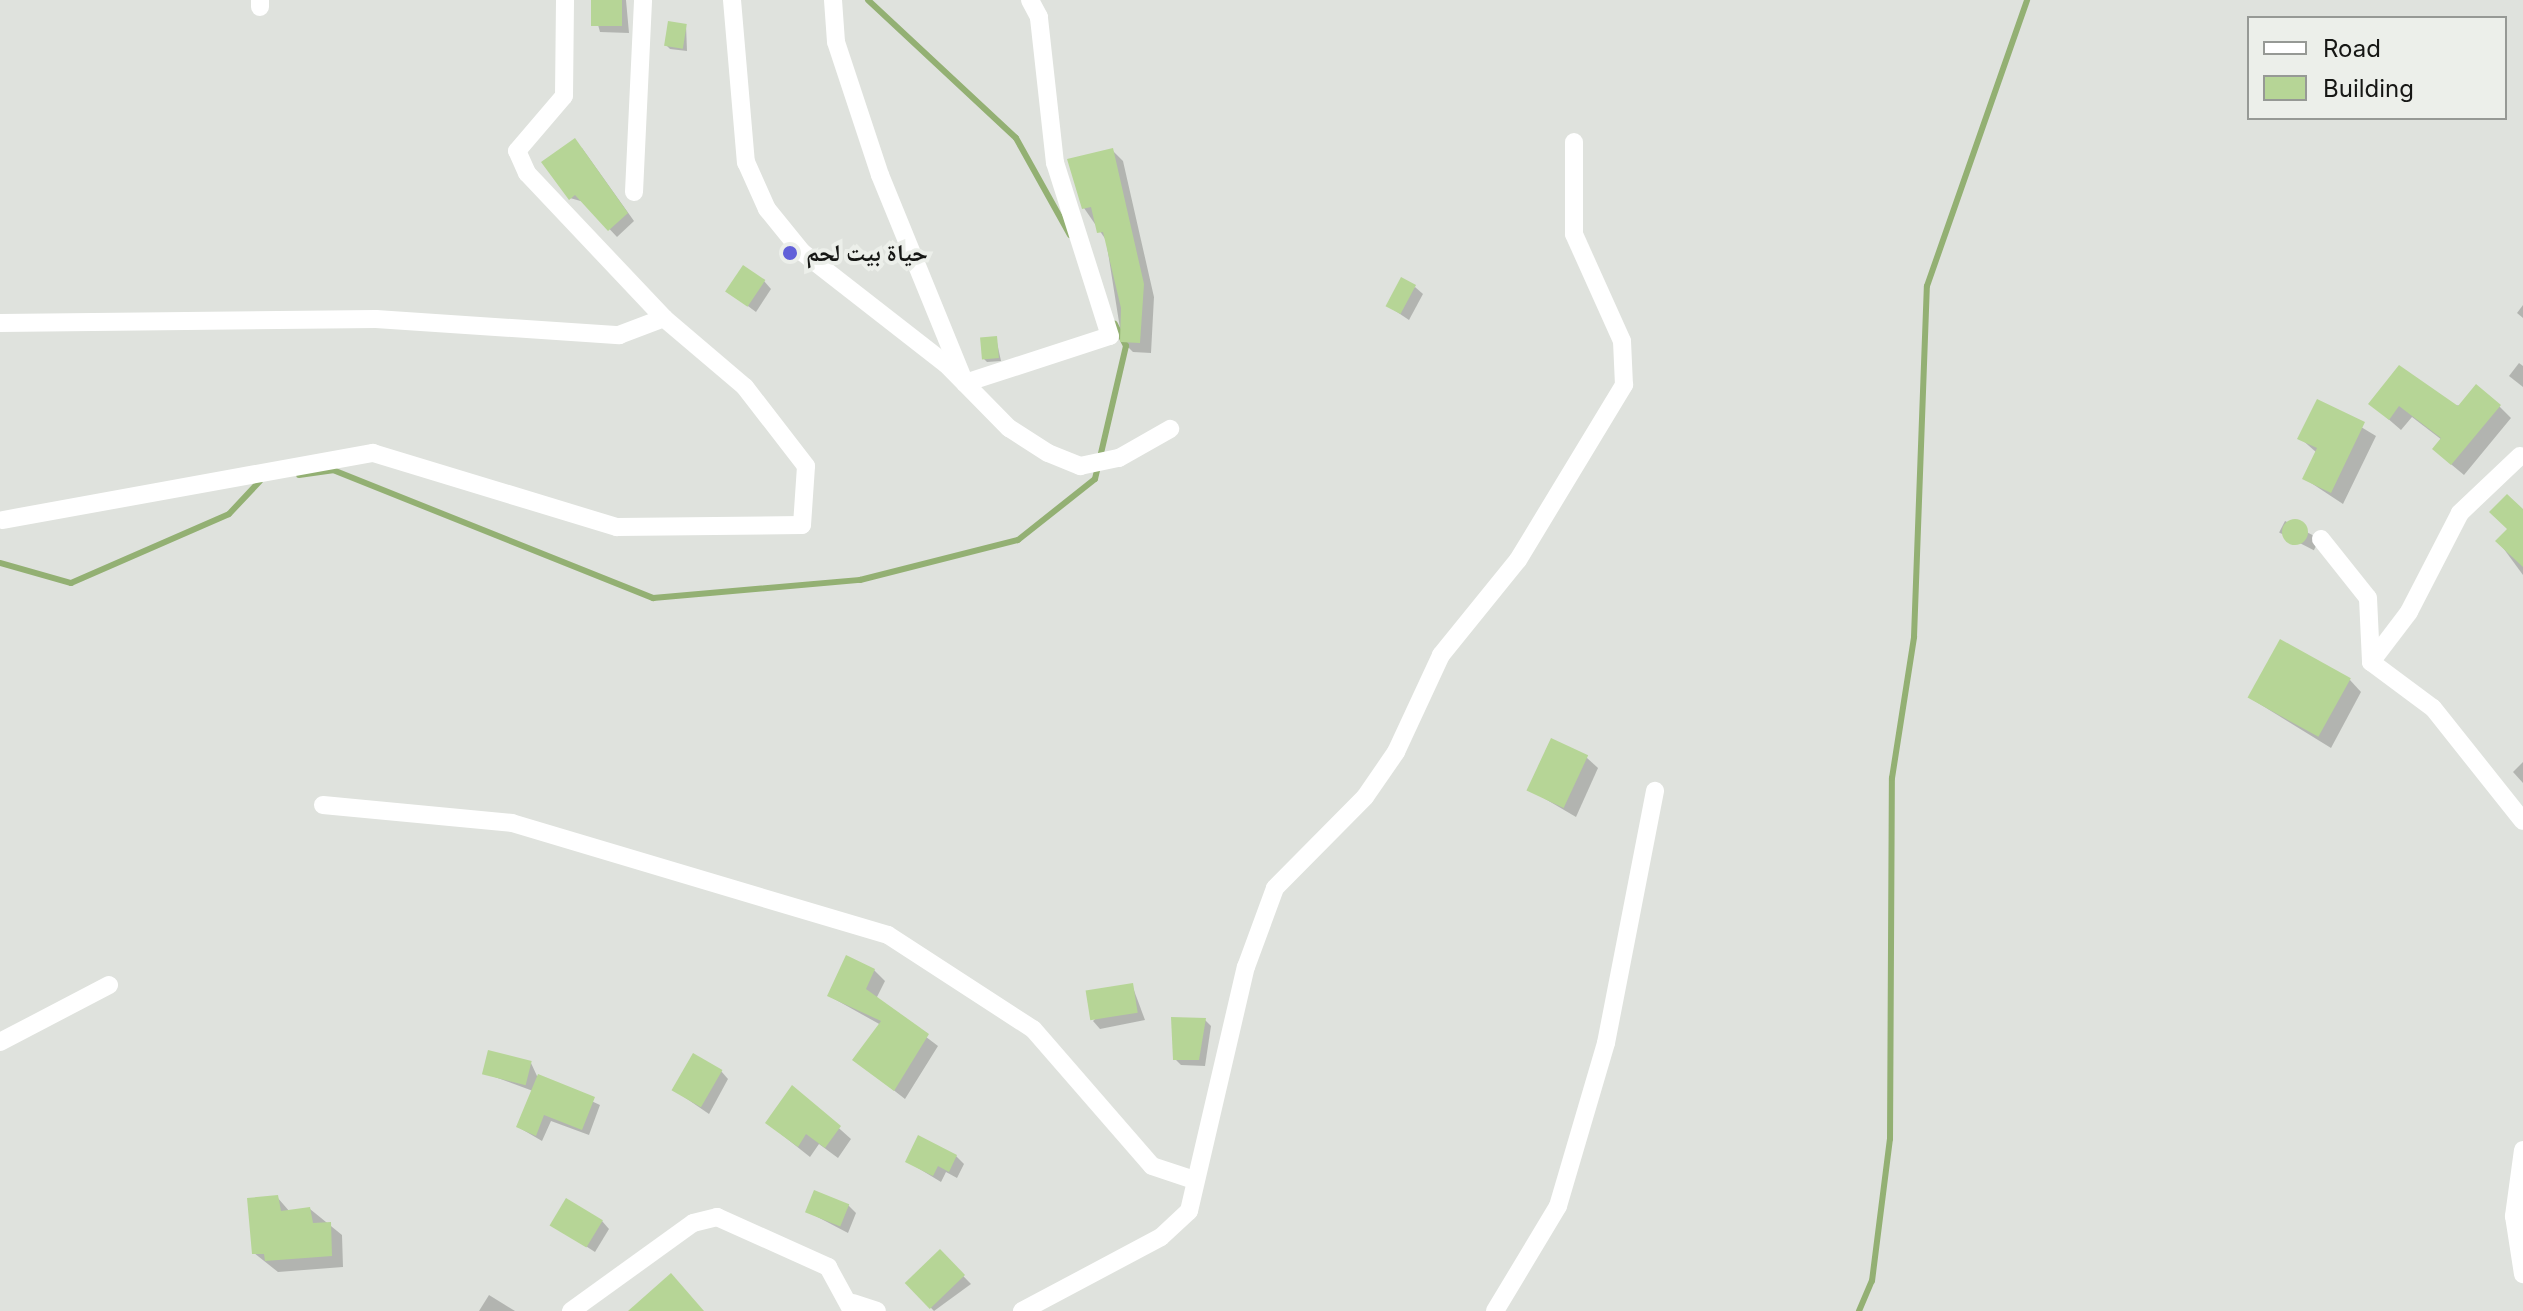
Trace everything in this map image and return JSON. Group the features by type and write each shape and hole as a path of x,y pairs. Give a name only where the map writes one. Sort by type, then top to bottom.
{"street":[{"path":"3,520 373,453 617,527 802,525 806,466 745,387 664,318 527,173 517,151 564,96 565,0"},
{"path":"634,192 643,0"},
{"path":"732,0 746,162 767,209 802,252 965,383 1009,428 1080,466 1119,458 1170,429"},
{"path":"833,0 836,42 880,175 965,383"},
{"path":"965,383 1110,336 1055,163 1039,17 1030,0"},
{"path":"1022,1311 1161,1237 1189,1211 1246,967 1275,888 1365,797 1396,752 1441,655 1518,560 1624,385 1622,341 1574,234 1574,142"},
{"path":"0,323 376,319 619,335 664,318"},
{"path":"2371,662 2409,612 2460,513 2520,456"},
{"path":"2321,539 2368,598 2371,662"},
{"path":"2371,662 2433,708 2523,821"},
{"path":"1495,1311 1558,1206 1606,1043 1655,791"},
{"path":"323,805 512,823 888,935 1033,1029 1152,1166 1194,1180"},
{"path":"0,1042 109,985"},
{"path":"2523,1150 2514,1216 2523,1274"},
{"path":"571,1311 693,1223 717,1217 828,1267 853,1307 877,1311"}],"building":[{"path":"591,0 622,0 622,26 591,26"},
{"path":"668,21 687,24 683,49 664,46"},
{"path":"575,138 628,213 608,231 575,195 569,200 541,162"},
{"path":"1113,148 1144,284 1140,343 1120,342 1121,308 1103,232 1097,233 1091,207 1082,209 1067,159"},
{"path":"743,265 765,280 747,307 725,292"},
{"path":"1401,277 1416,285 1401,314 1386,306"},
{"path":"997,336 999,358 982,359 980,337"},
{"path":"2399,365 2458,406 2476,384 2501,405 2451,465 2432,449 2441,438 2399,406 2389,420 2368,404"},
{"path":"2317,399 2365,422 2331,493 2302,479 2317,448 2297,439"},
{"path":"2507,494 2523,509 2523,567 2495,541 2507,529 2489,512"},
{"path":"2295,519 2304,523 2308,532 2304,541 2295,545 2286,541 2282,532 2286,523"},
{"path":"2280,639 2351,678 2318,737 2248,698"},
{"path":"1551,738 1588,755 1564,808 1526,791"},
{"path":"846,955 875,969 866,989 929,1034 894,1091 852,1060 881,1021 827,996"},
{"path":"1133,983 1138,1013 1090,1020 1086,991"},
{"path":"1171,1017 1206,1018 1199,1060 1173,1060"},
{"path":"488,1050 532,1061 526,1085 482,1074"},
{"path":"693,1053 722,1070 701,1107 672,1090"},
{"path":"538,1074 595,1097 582,1130 544,1115 536,1136 516,1127"},
{"path":"792,1085 841,1126 825,1148 806,1134 798,1147 765,1123"},
{"path":"918,1135 957,1155 949,1172 938,1166 933,1176 905,1162"},
{"path":"814,1190 849,1204 840,1226 805,1212"},
{"path":"278,1195 281,1211 310,1207 313,1223 331,1222 332,1256 265,1261 264,1254 252,1254 247,1198"},
{"path":"566,1198 603,1220 586,1248 550,1225"},
{"path":"940,1249 965,1275 930,1309 905,1283"},
{"path":"671,1273 704,1311 628,1311"}],"waterway":[{"path":"868,0 1016,138 1070,235"},
{"path":"1859,1311 1872,1281 1890,1139 1892,778 1914,637 1927,286 2027,0"},
{"path":"299,475 333,470 653,598 860,580 1018,540 1095,479 1126,346 1115,324"},
{"path":"0,563 71,583 229,514 260,481"}],"place":[{"name":"حياة بيت لحم","path":"790,253"}]}
